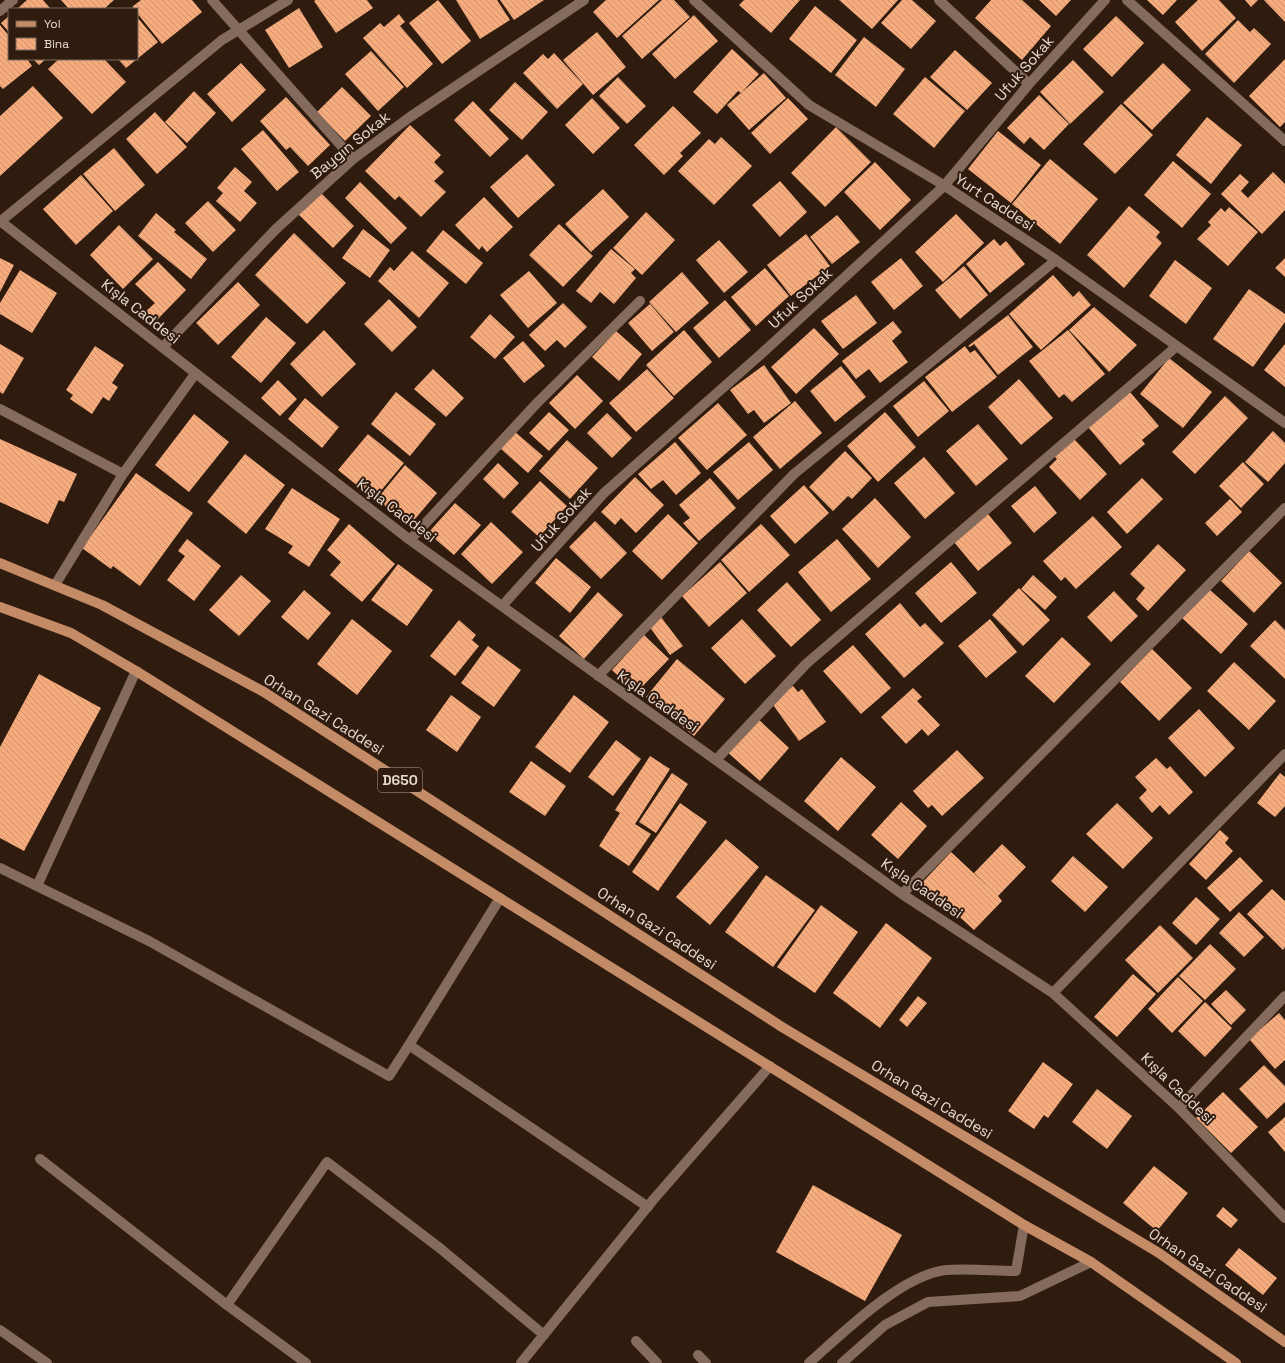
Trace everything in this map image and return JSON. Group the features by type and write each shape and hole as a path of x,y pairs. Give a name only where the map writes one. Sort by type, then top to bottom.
{"main road":[{"name":"Orhan Gazi Caddesi","path":"0,563 102,605 264,692 782,1027 1159,1253 1285,1342"},
{"path":"0,607 71,633 136,671 1024,1225 1091,1262 1236,1363"}],"street":[{"path":"0,11 13,0"},
{"path":"212,0 353,159"},
{"path":"0,221 222,40 288,0"},
{"name":"Baygın Sokak","path":"163,347 276,229 353,159 410,117 584,0"},
{"name":"Yurt Caddesi","path":"694,0 809,105 944,186 1056,260 1285,423"},
{"path":"939,0 1028,84"},
{"name":"Ufuk Sokak","path":"502,606 604,493 760,355 944,186 1028,84 1105,0"},
{"path":"1127,0 1285,141"},
{"name":"Kışla Caddesi","path":"0,221 410,540 902,894 1054,992 1179,1108 1285,1218"},
{"path":"598,676 794,474 1056,260"},
{"path":"410,540 537,403 640,301"},
{"path":"716,760 806,664 1177,346"},
{"path":"55,585 123,474 195,374"},
{"path":"0,409 123,474"},
{"path":"902,894 1285,508"},
{"path":"37,886 136,671"},
{"path":"1054,992 1285,754"},
{"path":"0,868 148,941 389,1076 500,898"},
{"path":"1179,1108 1285,996"},
{"path":"409,1044 648,1207"},
{"path":"521,1363 648,1207 770,1066"},
{"path":"40,1159 227,1305 306,1363"},
{"path":"227,1305 327,1162 441,1249 544,1335"},
{"path":"809,1363 869,1310 919,1277 946,1270 1016,1271 1024,1225"},
{"path":"842,1363 885,1325 928,1302 1020,1296 1091,1262"},
{"path":"0,1330 47,1363"},
{"path":"636,1341 657,1363"},
{"path":"698,1354 706,1363"}],"building":[{"path":"27,0 43,0 50,8 18,8"},
{"path":"61,0 114,0 105,8 68,8"},
{"path":"141,0 192,0 202,12 162,44 138,14 138,8 132,7"},
{"path":"367,0 373,8 336,33 314,1"},
{"path":"438,0 471,41 442,64 409,23"},
{"path":"456,0 497,0 510,20 480,39"},
{"path":"500,0 544,0 514,20"},
{"path":"606,0 659,0 617,38 593,12"},
{"path":"662,0 674,0 690,17 642,59 622,36"},
{"path":"744,0 800,0 771,33 739,5"},
{"path":"839,0 898,0 872,29"},
{"path":"902,0 912,0 936,21 911,49 881,23"},
{"path":"991,0 1022,0 1051,26 1022,60 975,18"},
{"path":"1039,0 1071,0 1056,16"},
{"path":"1147,0 1177,0 1163,15"},
{"path":"1198,0 1219,0 1236,18 1202,51 1175,22"},
{"path":"1245,0 1258,0 1251,7"},
{"path":"1264,0 1285,0 1285,22"},
{"path":"815,6 857,40 831,73 789,39"},
{"path":"299,8 323,47 289,68 265,30"},
{"path":"399,14 405,22 400,26 433,64 407,88 363,38 380,23 384,27"},
{"path":"694,15 718,41 675,79 652,54"},
{"path":"1116,16 1144,43 1112,77 1083,49"},
{"path":"8,17 8,31 1,23"},
{"path":"138,18 158,42 138,58"},
{"path":"1238,20 1250,32 1254,28 1271,44 1234,83 1205,54"},
{"path":"0,25 8,35 8,60 28,60 32,66 3,89 0,86"},
{"path":"597,32 626,67 593,95 563,60"},
{"path":"864,37 905,69 876,107 835,75"},
{"path":"732,49 759,74 741,93 738,91 717,114 693,92"},
{"path":"955,50 992,83 967,110 930,77"},
{"path":"371,51 404,87 378,111 345,74"},
{"path":"554,53 583,84 557,109 523,73 543,54 548,59"},
{"path":"1285,59 1285,122 1280,127 1249,96"},
{"path":"34,60 45,60 39,65"},
{"path":"58,60 105,60 126,82 92,114 48,69"},
{"path":"119,60 136,60 126,68"},
{"path":"1073,60 1104,92 1070,124 1040,92"},
{"path":"241,63 266,90 232,122 207,94"},
{"path":"1163,63 1191,90 1152,130 1123,103"},
{"path":"764,73 786,98 749,130 727,105"},
{"path":"618,77 646,106 627,124 599,96"},
{"path":"925,77 965,111 934,148 893,114"},
{"path":"515,82 548,112 522,140 489,110"},
{"path":"33,86 63,118 0,176 0,116"},
{"path":"342,87 371,116 345,141 317,112"},
{"path":"194,91 216,113 187,143 165,122"},
{"path":"1039,95 1069,124 1044,150 1030,137 1024,144 1007,128"},
{"path":"286,97 330,145 308,166 290,147 286,150 260,121"},
{"path":"592,98 620,128 593,154 565,125"},
{"path":"788,98 808,119 770,154 751,133"},
{"path":"473,101 509,139 490,157 454,120"},
{"path":"1121,104 1153,135 1115,174 1083,144"},
{"path":"673,106 701,133 680,153 683,156 664,175 634,145"},
{"path":"155,112 187,147 157,174 126,139"},
{"path":"1207,117 1242,145 1211,184 1176,155"},
{"path":"410,125 441,155 434,162 444,172 434,181 446,192 421,217 399,196 395,200 365,171"},
{"path":"836,127 871,162 825,207 791,173"},
{"path":"263,130 299,172 277,191 241,149"},
{"path":"998,131 1041,165 1011,203 968,169"},
{"path":"721,137 752,166 714,205 678,171 709,139 715,144"},
{"path":"114,148 145,185 115,211 83,174"},
{"path":"527,154 555,185 518,218 490,187"},
{"path":"1050,159 1098,199 1060,244 1012,204"},
{"path":"1173,161 1211,194 1182,228 1144,195"},
{"path":"875,162 911,200 880,230 844,192"},
{"path":"235,167 252,182 244,191 257,203 240,222 216,201 223,193 217,188"},
{"path":"1273,172 1285,184 1285,210 1262,234 1221,194 1240,174 1249,182 1241,191 1248,198"},
{"path":"81,175 113,211 76,245 43,209"},
{"path":"780,181 807,212 780,237 752,205"},
{"path":"360,182 407,228 391,244 345,198"},
{"path":"603,189 629,217 591,252 565,224"},
{"path":"320,192 354,226 333,248 298,214"},
{"path":"484,197 513,227 487,252 482,246 479,250 455,225"},
{"path":"208,201 236,230 213,252 185,223"},
{"path":"1129,206 1160,232 1156,237 1162,243 1124,288 1087,255"},
{"path":"1229,207 1258,232 1228,266 1197,239 1211,225 1208,222 1221,208 1225,212"},
{"path":"646,212 675,240 642,275 613,248"},
{"path":"156,213 176,230 174,232 207,259 191,279 138,236"},
{"path":"956,214 984,243 943,282 915,252"},
{"path":"837,215 860,242 832,264 810,237"},
{"path":"559,224 593,256 563,287 529,255"},
{"path":"119,225 153,259 123,289 90,255"},
{"path":"363,229 390,250 370,278 342,258"},
{"path":"443,230 483,263 466,284 426,251"},
{"path":"294,233 346,283 307,324 255,275"},
{"path":"806,234 830,266 791,296 767,265"},
{"path":"994,239 1000,246 1006,241 1025,264 990,293 966,264"},
{"path":"719,240 748,272 724,293 696,260"},
{"path":"611,249 635,269 631,273 636,278 614,304 600,292 591,303 576,291"},
{"path":"412,251 449,283 419,318 378,281 390,267 394,271"},
{"path":"0,258 14,265 0,292"},
{"path":"901,258 923,286 894,310 871,282"},
{"path":"1285,258 1285,277 1275,268"},
{"path":"1175,260 1212,288 1186,324 1149,296"},
{"path":"158,262 186,290 154,323 144,313 155,303 135,284"},
{"path":"964,266 988,295 960,319 935,290"},
{"path":"765,268 789,296 756,326 731,297"},
{"path":"20,270 57,293 32,333 0,314 0,303"},
{"path":"529,271 557,303 528,328 500,295"},
{"path":"682,272 709,303 676,332 649,302"},
{"path":"1053,275 1073,297 1079,291 1091,305 1041,350 1009,314"},
{"path":"238,282 260,305 218,345 196,323"},
{"path":"1249,289 1285,314 1285,322 1253,367 1213,339"},
{"path":"856,295 877,323 843,349 821,321"},
{"path":"389,299 417,327 392,352 364,324"},
{"path":"725,300 751,330 719,358 693,328"},
{"path":"563,303 587,327 565,348 557,340 545,351 529,335"},
{"path":"650,304 674,332 652,351 628,323"},
{"path":"1094,307 1137,345 1109,372 1069,330"},
{"path":"490,314 515,337 495,359 470,337"},
{"path":"1008,315 1033,347 998,375 974,344 970,347 968,346"},
{"path":"266,317 296,343 261,383 231,357"},
{"path":"893,321 902,332 892,341 908,362 880,383 869,369 856,379 842,361"},
{"path":"814,328 839,354 796,394 771,367"},
{"path":"324,330 356,364 322,397 290,364"},
{"path":"684,330 712,362 674,396 646,365"},
{"path":"1068,330 1105,374 1072,402 1064,394 1059,398 1029,361"},
{"path":"616,331 642,354 619,381 592,357"},
{"path":"523,341 545,366 524,383 503,358"},
{"path":"0,344 24,358 3,394 0,392"},
{"path":"1285,344 1285,387 1264,370"},
{"path":"95,346 124,365 112,383 118,387 109,401 103,397 92,414 70,399 73,395 66,390"},
{"path":"965,346 970,353 975,350 997,377 952,412 925,377"},
{"path":"1169,358 1212,392 1183,428 1140,394"},
{"path":"764,365 791,403 764,423 754,410 748,414 730,390"},
{"path":"841,366 866,397 835,422 810,391"},
{"path":"433,369 464,398 446,417 414,389"},
{"path":"647,369 674,398 636,432 609,403"},
{"path":"577,375 603,401 575,429 549,403"},
{"path":"1019,379 1053,418 1021,445 988,407"},
{"path":"278,380 297,399 280,416 261,398"},
{"path":"924,381 949,411 918,437 893,406"},
{"path":"396,392 436,424 410,456 371,424"},
{"path":"1130,392 1159,426 1142,440 1145,444 1120,465 1088,427"},
{"path":"1225,396 1248,418 1195,474 1172,452"},
{"path":"305,398 339,427 322,448 288,419"},
{"path":"795,401 822,433 780,469 753,437"},
{"path":"718,403 747,435 707,470 678,438"},
{"path":"549,412 569,430 549,451 529,433"},
{"path":"885,412 916,447 878,482 847,446"},
{"path":"607,413 632,438 612,458 587,433"},
{"path":"194,414 229,442 189,492 155,465"},
{"path":"978,424 1008,459 976,486 946,451"},
{"path":"514,431 543,456 528,473 500,448"},
{"path":"1273,431 1285,443 1285,463 1268,482 1245,462"},
{"path":"368,434 404,463 374,499 338,470"},
{"path":"1073,438 1107,474 1080,500 1049,467 1057,459 1054,456"},
{"path":"0,439 77,474 64,502 59,500 48,524 0,502"},
{"path":"567,440 598,468 570,499 539,471"},
{"path":"675,442 701,473 676,495 663,480 651,489 638,474"},
{"path":"749,442 773,470 738,500 713,472"},
{"path":"845,451 872,478 852,499 848,496 833,511 809,487"},
{"path":"245,454 285,485 246,534 207,502"},
{"path":"924,457 955,493 925,519 894,483"},
{"path":"1243,462 1264,484 1241,508 1219,486"},
{"path":"498,463 519,483 504,499 483,479"},
{"path":"405,465 437,493 409,526 377,499"},
{"path":"136,473 193,513 140,586 113,566 111,569 82,548"},
{"path":"635,477 664,505 636,533 621,518 615,525 601,512"},
{"path":"710,478 736,508 699,541 683,523 690,518 679,505"},
{"path":"1142,478 1163,499 1127,534 1107,512"},
{"path":"540,481 567,506 539,537 511,512"},
{"path":"804,485 829,513 795,544 770,516"},
{"path":"1035,486 1057,513 1034,533 1011,506"},
{"path":"292,488 340,519 309,567 288,553 293,546 265,529"},
{"path":"875,498 911,537 878,568 842,529"},
{"path":"1230,499 1242,512 1217,536 1205,523"},
{"path":"455,503 481,525 454,555 428,533"},
{"path":"668,514 698,543 662,580 632,551"},
{"path":"988,514 1012,543 978,571 954,542"},
{"path":"1093,516 1122,547 1076,589 1065,577 1061,581 1043,561"},
{"path":"595,521 627,553 601,579 569,547"},
{"path":"491,522 523,552 492,584 461,554"},
{"path":"349,524 395,564 362,602 330,575 341,562 327,550"},
{"path":"761,524 790,555 749,592 721,560"},
{"path":"187,539 221,566 194,601 167,580 185,556 178,551"},
{"path":"837,539 871,579 831,612 798,572"},
{"path":"1158,544 1186,570 1148,611 1136,599 1145,588 1130,574"},
{"path":"1249,551 1282,583 1254,613 1221,581"},
{"path":"556,558 591,587 570,613 535,583"},
{"path":"720,562 747,593 709,627 682,596"},
{"path":"951,562 977,593 941,623 915,593"},
{"path":"398,564 433,590 407,626 371,600"},
{"path":"241,575 271,601 239,636 209,610"},
{"path":"1033,575 1057,597 1045,610 1021,589"},
{"path":"787,582 821,620 791,647 757,610"},
{"path":"1019,588 1050,620 1023,646 992,615"},
{"path":"1209,589 1248,624 1221,654 1182,618"},
{"path":"304,590 331,613 308,640 281,617"},
{"path":"1114,591 1138,616 1111,642 1087,617"},
{"path":"598,592 623,615 584,659 559,636"},
{"path":"900,603 920,627 925,623 944,643 904,678 865,634"},
{"path":"661,617 683,646 670,655 649,626"},
{"path":"352,619 392,651 357,695 317,664"},
{"path":"742,619 776,656 745,684 711,648"},
{"path":"990,619 1017,652 986,678 958,646"},
{"path":"459,620 476,635 472,640 479,646 455,676 430,656"},
{"path":"1275,620 1285,630 1285,679 1250,646"},
{"path":"644,635 669,659 636,693 612,670"},
{"path":"1062,637 1091,664 1054,703 1025,676"},
{"path":"853,645 891,688 861,714 823,671"},
{"path":"488,646 521,670 494,707 461,683"},
{"path":"1152,649 1192,688 1159,721 1120,682"},
{"path":"677,659 725,699 694,736 646,697"},
{"path":"1234,662 1276,701 1249,730 1207,691"},
{"path":"39,674 101,708 24,851 0,838 0,747"},
{"path":"793,686 798,692 802,689 826,722 799,741 771,702"},
{"path":"913,688 922,697 917,701 940,725 928,736 922,729 906,744 881,717"},
{"path":"451,695 481,717 457,752 426,730"},
{"path":"574,695 609,722 570,773 535,747"},
{"path":"1199,709 1235,748 1205,777 1168,738"},
{"path":"757,718 789,748 760,781 727,752"},
{"path":"616,740 641,759 613,796 588,777"},
{"path":"957,750 984,778 942,816 932,805 928,808 913,791"},
{"path":"650,756 670,769 635,824 651,834 629,866 599,846 620,813 615,810"},
{"path":"841,757 876,787 838,831 804,801"},
{"path":"1156,758 1167,769 1170,766 1193,792 1169,815 1160,805 1152,813 1139,798 1147,790 1135,777"},
{"path":"531,761 566,786 545,816 509,792"},
{"path":"672,773 688,784 656,833 639,822"},
{"path":"1280,773 1285,777 1285,806 1275,817 1257,803"},
{"path":"901,802 927,826 898,859 871,835"},
{"path":"680,803 707,822 658,891 632,872"},
{"path":"1117,803 1153,838 1123,869 1086,834"},
{"path":"1220,830 1229,838 1225,843 1233,851 1206,880 1189,864"},
{"path":"726,839 759,867 710,925 676,897"},
{"path":"1002,844 1026,867 998,896 1002,901 974,930 950,908 947,912 919,886 951,852 995,893 974,873"},
{"path":"1073,856 1108,887 1085,912 1051,881"},
{"path":"1240,857 1263,881 1230,912 1207,888"},
{"path":"766,875 815,910 773,967 725,932"},
{"path":"1272,889 1285,901 1285,947 1283,950 1247,914"},
{"path":"1196,897 1220,919 1196,945 1172,923"},
{"path":"821,905 858,932 815,993 777,967"},
{"path":"1239,912 1264,937 1244,957 1219,933"},
{"path":"886,923 932,958 880,1028 833,993"},
{"path":"1160,925 1193,958 1158,993 1125,960"},
{"path":"1210,944 1236,969 1205,1000 1179,976"},
{"path":"1133,974 1156,994 1117,1037 1094,1017"},
{"path":"1178,977 1203,1001 1172,1033 1148,1009"},
{"path":"1226,990 1246,1010 1231,1025 1211,1004"},
{"path":"918,996 927,1003 907,1027 899,1020"},
{"path":"1205,1002 1232,1028 1205,1057 1178,1031"},
{"path":"1279,1013 1285,1020 1285,1060 1275,1069 1249,1039"},
{"path":"1043,1062 1073,1084 1048,1118 1044,1115 1034,1129 1008,1111"},
{"path":"1264,1065 1285,1086 1285,1102 1267,1119 1239,1089"},
{"path":"1097,1089 1132,1116 1107,1149 1072,1122"},
{"path":"1223,1092 1258,1127 1231,1153 1196,1118"},
{"path":"1285,1117 1285,1152 1268,1132"},
{"path":"1154,1166 1188,1193 1157,1231 1123,1203"},
{"path":"813,1185 902,1235 865,1301 776,1252"},
{"path":"1223,1207 1238,1220 1231,1228 1216,1216"},
{"path":"1239,1248 1277,1278 1263,1295 1225,1265"}]}
